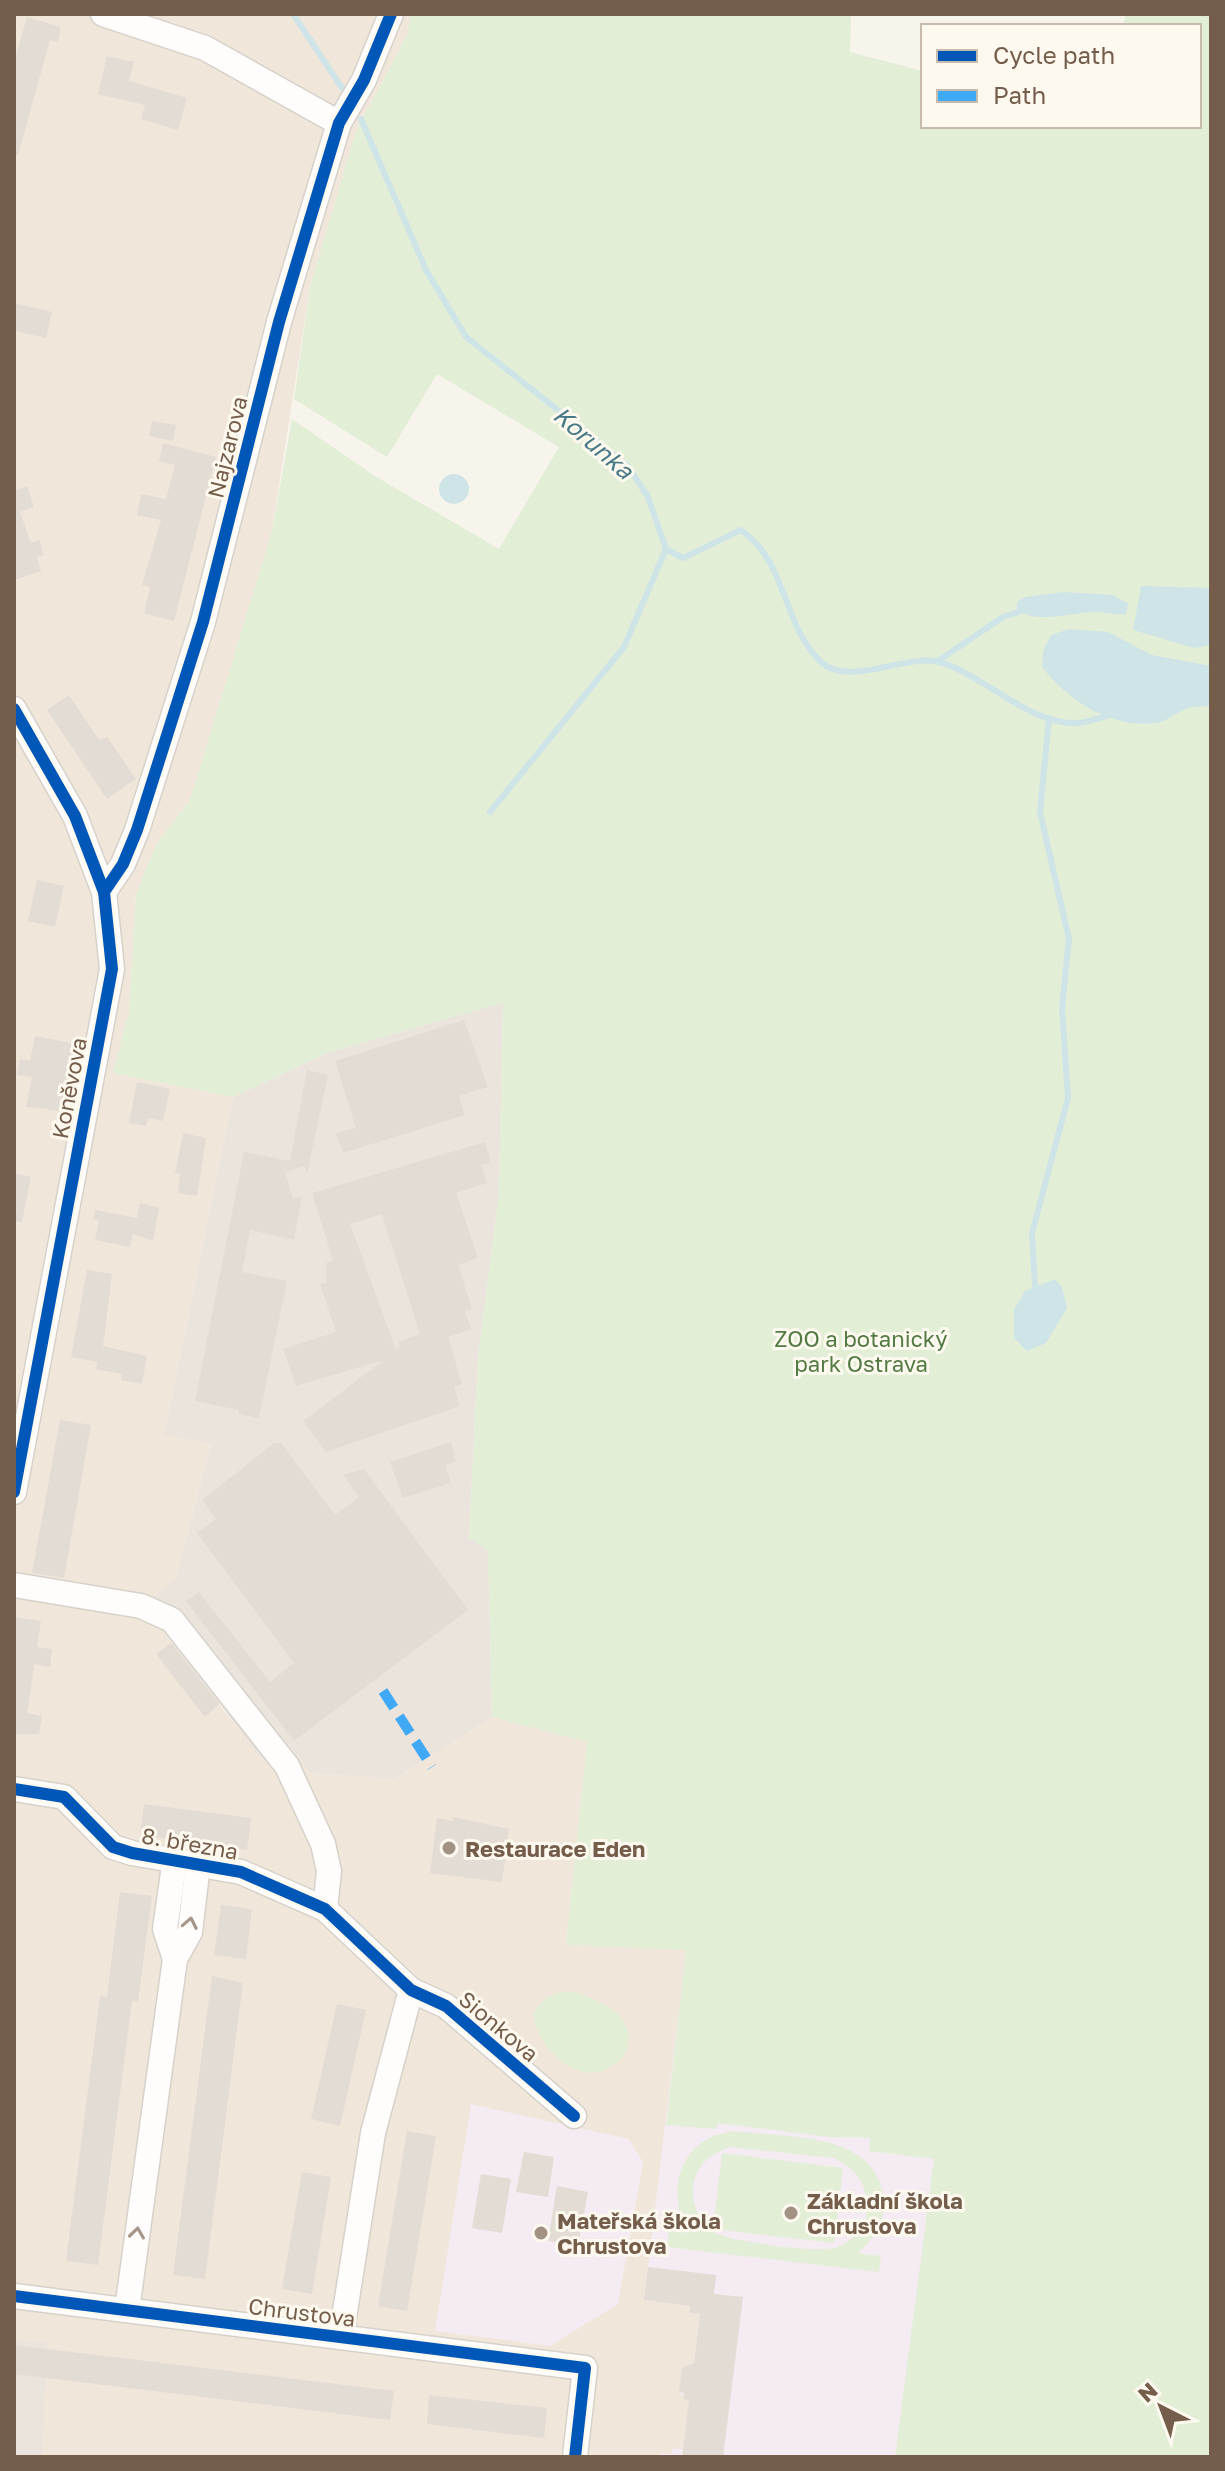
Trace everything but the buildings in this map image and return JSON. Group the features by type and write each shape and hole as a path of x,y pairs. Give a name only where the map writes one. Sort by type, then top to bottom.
{"street":[{"path":"103,14 205,48 339,123"},
{"name":"Najzarova","path":"104,892 123,864 137,830 203,622 279,322 339,123 370,67 391,14"},
{"name":"Koněvova","path":"14,709 75,816 104,892 112,969 14,1492"},
{"path":"14,1585 141,1606 172,1620 287,1766 323,1844 329,1871 325,1909"},
{"name":"8. března","path":"14,1789 64,1797 113,1847 241,1872 325,1909"},
{"name":"8. března","path":"127,2310 175,1959 165,1929 186,1862"},
{"name":"Sionkova","path":"325,1909 411,1990 446,2006 574,2116"},
{"path":"341,2337 373,2133 411,1990"},
{"name":"Chrustova","path":"14,2296 585,2368 575,2457"}],"shaded area":[{"path":"14,14 411,14 407,36 357,128 310,287 272,531 190,800 156,845 136,894 129,1011 113,1073 233,1097 164,1434 211,1442 176,1579 150,1601 188,1619 167,1637 260,1757 284,1741 311,1773 395,1779 492,1717 587,1742 566,1945 686,1949 684,1968 941,2114 895,2457 14,2457"},
{"path":"454,474 465,478 469,489 465,500 454,504 443,500 439,489 443,478"},
{"path":"1141,586 1211,588 1211,645 1194,648 1133,630"},
{"path":"1063,592 1112,595 1128,603 1126,614 1090,612 1047,617 1017,610 1017,602 1025,597"},
{"path":"1069,629 1108,632 1152,655 1211,666 1211,706 1189,708 1164,721 1140,724 1123,722 1092,710 1065,691 1042,667 1043,651 1051,635"},
{"path":"503,1002 499,1193 478,1358 469,1538 488,1549 492,1717 395,1779 311,1773 284,1742 260,1758 220,1704 205,1717 157,1654 172,1643 167,1637 187,1619 149,1600 176,1579 211,1443 164,1435 233,1097 327,1053"},
{"path":"1055,1279 1062,1287 1067,1308 1046,1343 1027,1351 1014,1338 1014,1310 1025,1291"},
{"name":"Základní škola Chrustova","path":"684,1968 941,2114 895,2457 659,2457 660,2453 671,2454 673,2448 683,2449 689,2400 679,2392 682,2368 694,2363 700,2314 690,2313 690,2306 644,2300"},
{"name":"Mateřská škola Chrustova","path":"471,2104 629,2139 643,2162 618,2304 550,2346 435,2331"},
{"path":"14,2341 47,2342 42,2457 14,2457"}],"green space":[{"name":"ZOO a botanický park Ostrava","path":"411,14 851,14 850,52 921,70 921,128 1201,128 1201,24 1124,24 1126,14 1211,14 1211,2457 895,2457 934,2159 869,2151 870,2138 830,2137 718,2123 716,2129 666,2125 686,1950 566,1945 587,1742 492,1717 488,1550 469,1538 478,1358 499,1193 503,1003 327,1053 233,1097 113,1073 129,1011 136,894 156,845 190,800 272,531 292,419 375,476 499,549 559,447 437,374 387,457 294,399 310,287 357,128 407,36"},
{"path":"567,1991 605,2005 624,2021 628,2045 622,2059 611,2067 587,2073 575,2070 554,2055 539,2034 533,2012 547,1997"},
{"path":"734,2131 802,2137 847,2149 865,2160 878,2177 884,2207 878,2229 858,2253 881,2256 879,2272 667,2247 669,2231 690,2233 678,2200 682,2168 701,2143","holes":["731,2147 833,2158 847,2165 857,2176 867,2202 861,2228 851,2239 837,2247 795,2248 725,2236 715,2233 697,2210 693,2197 697,2172 705,2161"]},
{"path":"722,2153 843,2168 834,2243 713,2229"}],"waterway":[{"name":"Korunka","path":"293,14 342,88"},
{"name":"Korunka","path":"361,119 426,270 466,337 628,466 648,497 666,549 683,558 741,530 768,559 808,647 821,662 833,669 847,672 926,660 939,662 973,677 1025,708 1060,722 1077,723 1113,714"},
{"path":"490,812 624,647 666,549"},
{"path":"938,661 1003,617 1025,610"},
{"path":"1035,1286 1032,1233 1068,1098 1062,1008 1069,939 1040,812 1049,718"}],"marked path":[{"path":"383,1691 432,1767"}],"cycle path":[{"path":"104,892 123,864 137,830 203,622 279,322 339,123 364,80 391,14"},
{"path":"14,709 75,816 104,892 112,969 14,1492"},
{"path":"14,1789 64,1797 113,1847 241,1872 325,1909 411,1990 446,2006 574,2116"},
{"path":"14,2296 585,2368 575,2457"}],"place":[{"name":"Restaurace Eden","path":"449,1848"},
{"name":"Základní škola Chrustova","path":"791,2213"},
{"name":"Mateřská škola Chrustova","path":"541,2233"}]}
